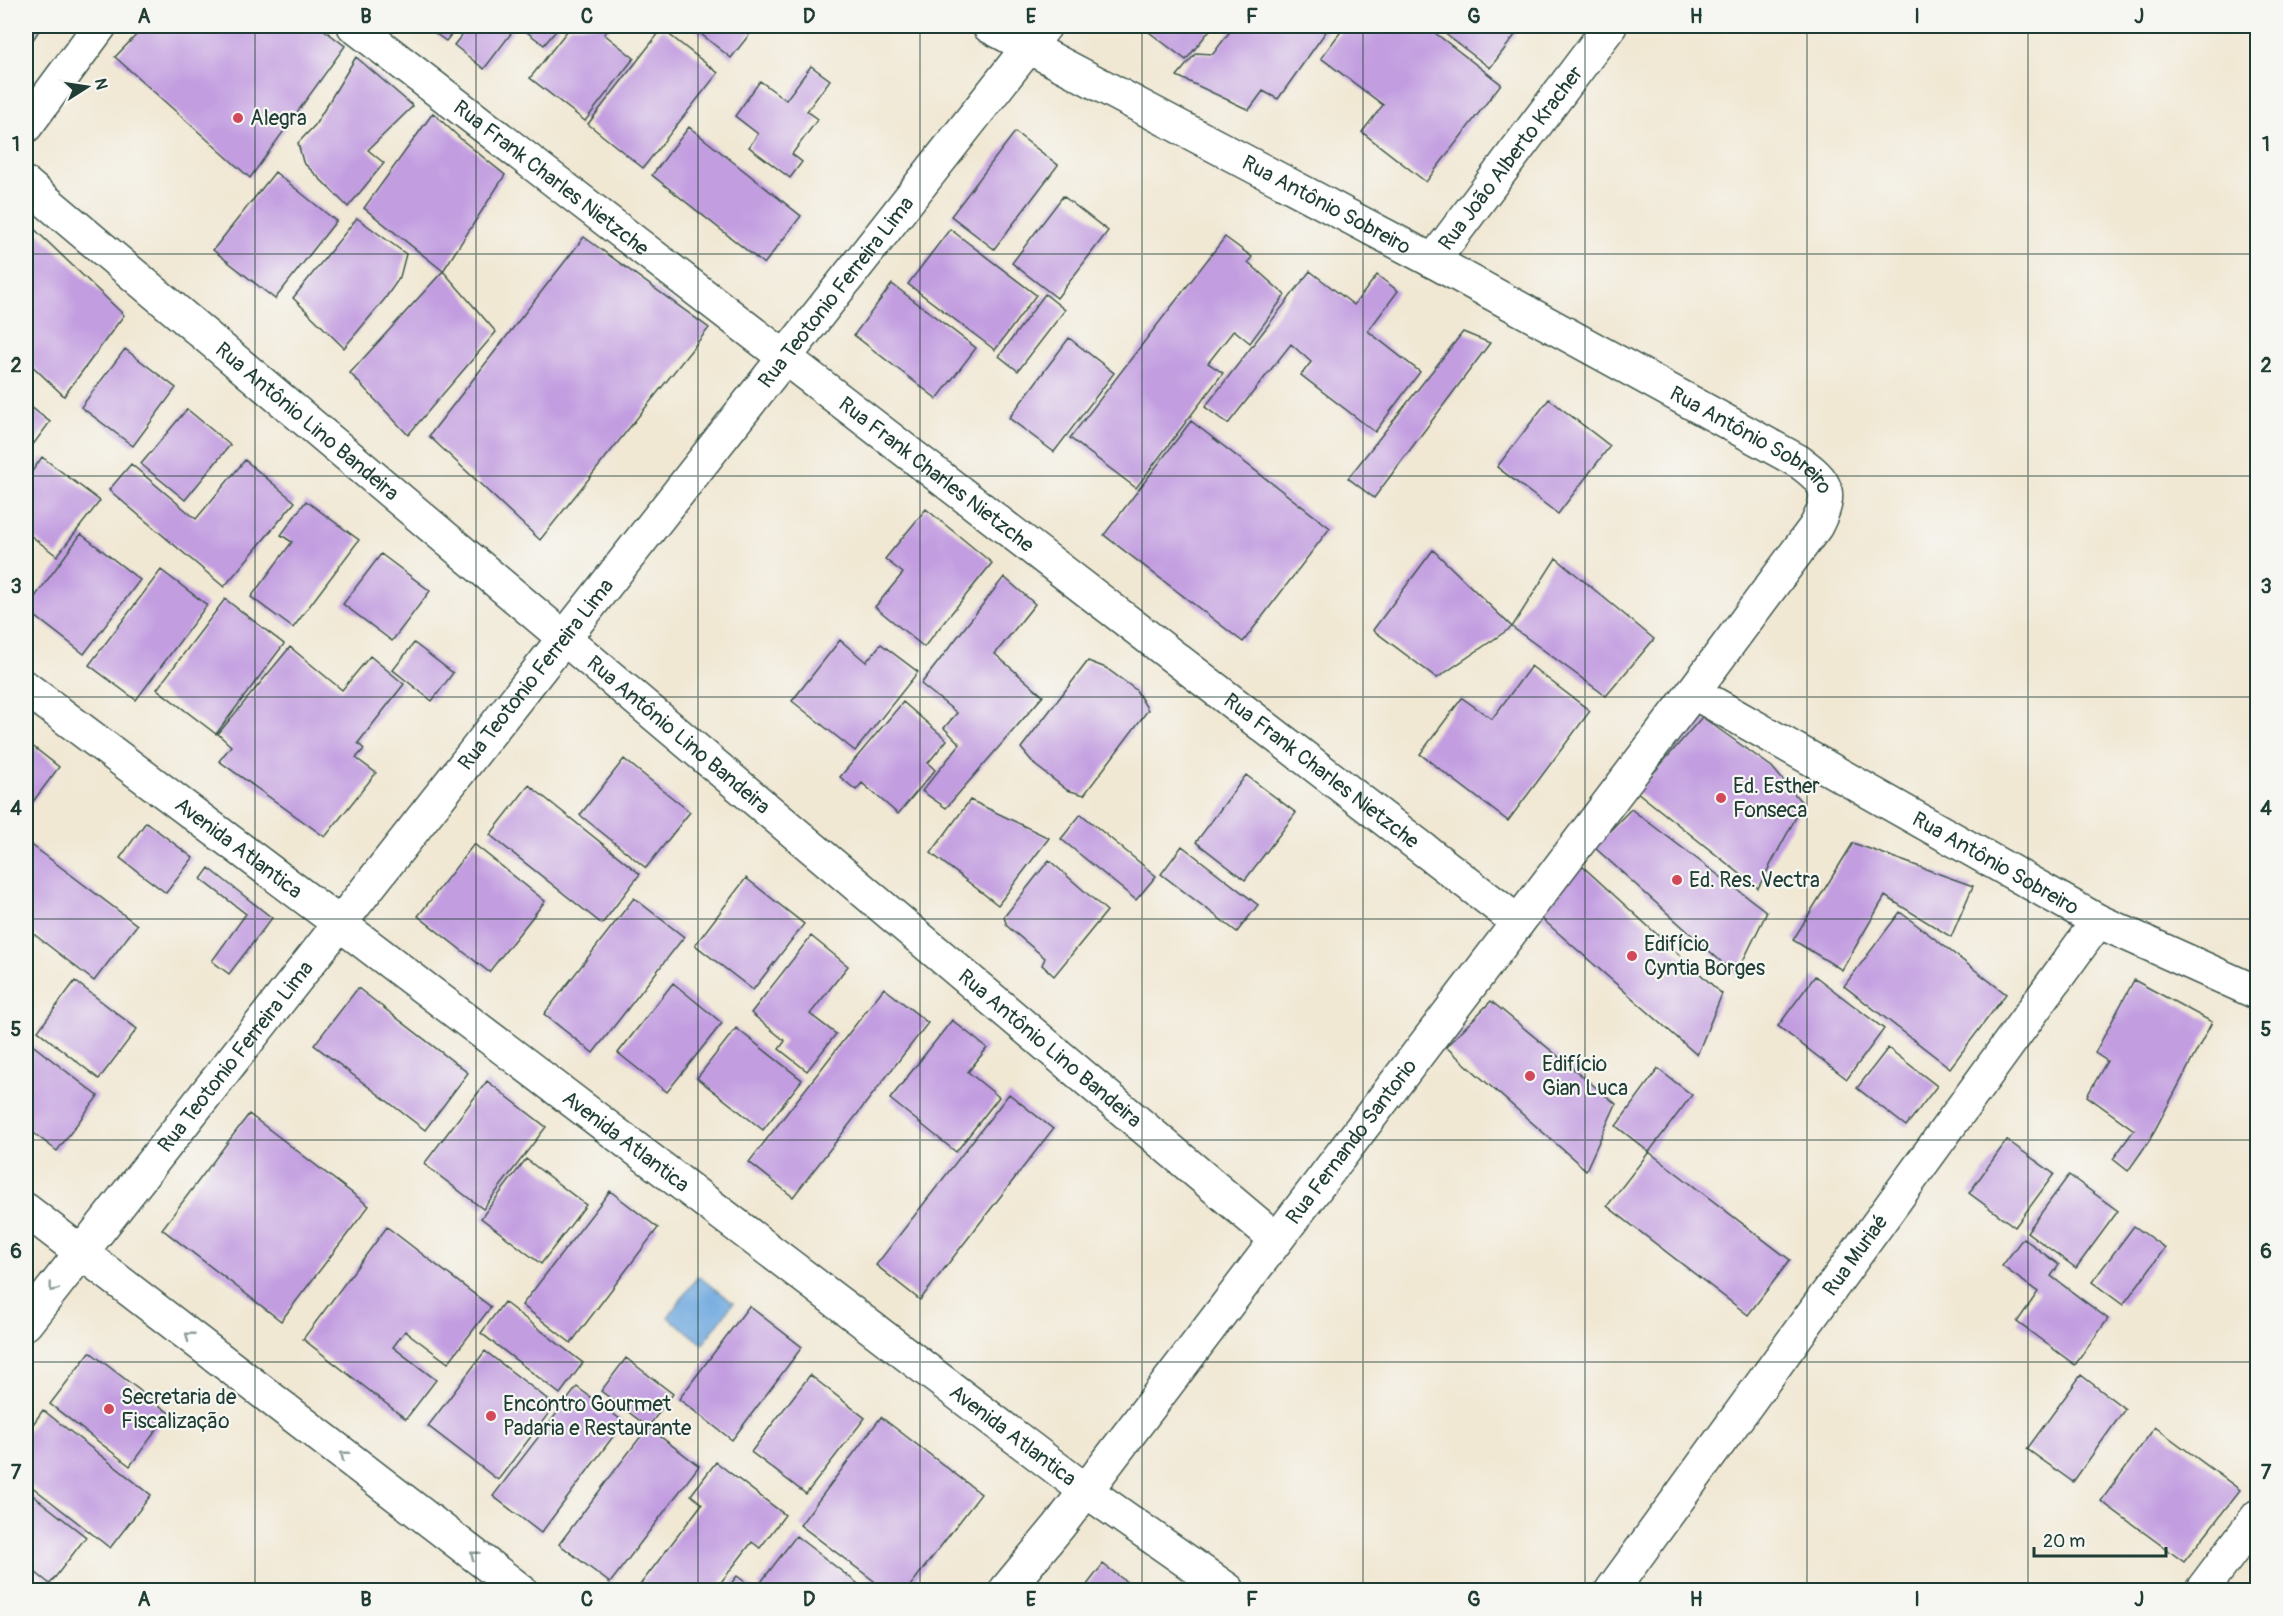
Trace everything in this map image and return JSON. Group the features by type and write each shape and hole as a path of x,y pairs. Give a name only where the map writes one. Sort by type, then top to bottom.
{"street":[{"path":"26,126 100,26"},
{"name":"Rua Frank Charles Nietzche","path":"354,26 1518,922"},
{"name":"Rua Antônio Sobreiro","path":"989,26 1037,36 1433,261 1816,473 1821,480 1826,498 1825,508 1816,526 1693,692 2098,921 2258,993"},
{"name":"Rua João Alberto Kracher","path":"1433,261 1610,26"},
{"name":"Rua Teotonio Ferreira Lima","path":"26,1323 1037,36"},
{"name":"Rua Antônio Lino Bandeira","path":"26,184 1276,1239"},
{"name":"Avenida Atlantica","path":"26,688 1085,1490 1227,1590"},
{"name":"Rua Fernando Santorio","path":"1006,1590 1085,1490 1693,692"},
{"name":"Rua Muriaé","path":"1612,1590 2098,921"},
{"path":"26,1210 520,1590"},
{"path":"2202,1590 2258,1516"}],"water":[{"path":"698,1276 733,1303 703,1344 668,1317"}],"building":[{"path":"26,26 42,26 26,50"},
{"name":"Alegra","path":"145,26 319,26 345,46 250,178 115,57"},
{"path":"425,26 458,26 446,41"},
{"path":"469,26 506,26 513,31 484,69 454,45"},
{"path":"519,26 560,26 544,45"},
{"path":"571,26 612,26 604,34 634,58 585,121 530,78"},
{"path":"691,26 756,26 731,58"},
{"path":"1141,26 1213,26 1186,60"},
{"path":"1234,26 1330,26 1278,99 1263,91 1249,110 1177,76 1196,53 1213,54"},
{"path":"1345,26 1426,26 1501,84 1426,182 1362,132 1383,105 1321,58"},
{"path":"1435,26 1522,26 1490,68"},
{"path":"662,29 718,73 643,168 588,124"},
{"path":"356,57 413,106 368,150 384,163 348,207 303,162 298,143 315,125"},
{"path":"811,66 830,80 807,111 818,119 792,154 802,162 790,178 749,147 758,134 735,116 760,81 786,100"},
{"path":"433,113 505,175 443,271 364,208"},
{"path":"689,127 801,216 764,264 652,175"},
{"path":"1015,132 1058,165 994,249 951,216"},
{"path":"275,172 336,221 275,299 213,250"},
{"path":"1063,196 1108,231 1057,298 1012,263"},
{"path":"357,218 406,254 400,277 344,348 293,298"},
{"path":"26,221 124,315 64,396 26,360"},
{"path":"950,229 1036,295 995,350 908,284"},
{"path":"584,237 709,328 540,540 429,436"},
{"path":"1225,237 1252,257 1248,262 1285,295 1250,343 1234,330 1208,363 1223,373 1136,488 1070,438"},
{"path":"443,271 496,332 408,435 350,373"},
{"path":"1310,271 1354,305 1377,275 1398,291 1368,331 1420,372 1375,432 1301,375 1311,362 1291,344 1228,424 1205,407"},
{"path":"892,284 976,348 937,399 854,335"},
{"path":"1045,294 1065,310 1018,371 999,356"},
{"path":"1463,332 1490,343 1374,498 1348,478"},
{"path":"1069,338 1114,373 1054,452 1009,418"},
{"path":"125,349 176,388 133,446 81,407"},
{"path":"1549,399 1610,446 1558,514 1497,467"},
{"path":"26,403 50,422 26,454"},
{"path":"187,409 230,445 185,500 141,464"},
{"path":"1191,421 1330,528 1243,642 1104,535"},
{"path":"42,457 100,501 57,556 26,532 26,480"},
{"path":"245,460 295,502 224,587 109,490 131,464 196,519"},
{"path":"306,501 359,540 293,628 251,597 292,542 281,535"},
{"path":"926,509 992,563 924,647 875,607 903,573 885,559"},
{"path":"81,534 140,580 84,654 26,609"},
{"path":"1433,550 1512,627 1437,678 1373,630"},
{"path":"381,554 430,591 392,641 343,604"},
{"path":"1556,558 1654,639 1606,696 1512,627"},
{"path":"161,570 207,605 136,700 89,665"},
{"path":"1004,577 1035,604 995,654 1043,696 946,808 922,791 960,744 944,728 957,713 921,684"},
{"path":"225,599 284,644 216,734 157,689"},
{"path":"840,640 866,662 881,644 918,672 855,751 792,701"},
{"path":"414,643 453,673 432,701 393,670"},
{"path":"290,647 342,690 370,656 404,684 358,743 364,749 356,758 376,773 325,837 219,761 231,746 218,734"},
{"path":"1088,661 1106,668 1136,690 1148,710 1084,795 1067,790 1035,765 1021,748"},
{"path":"1531,666 1590,711 1508,821 1420,754 1462,698 1492,719"},
{"path":"903,702 947,740 928,763 935,770 898,814 862,783 856,790 840,777"},
{"name":"Ed. Esther Fonseca","path":"1702,717 1772,767 1803,804 1758,888 1637,792"},
{"path":"26,741 59,767 26,811"},
{"path":"624,759 690,812 646,868 580,815"},
{"path":"1246,775 1296,813 1245,880 1196,842"},
{"path":"529,785 640,874 602,924 490,835"},
{"path":"970,800 1049,838 998,905 931,853"},
{"name":"Ed. Res. Vectra","path":"1631,809 1767,912 1736,975 1594,847"},
{"path":"1081,814 1156,876 1136,900 1061,839"},
{"path":"146,822 193,858 166,893 120,858"},
{"path":"29,843 137,925 94,981 26,928 26,848"},
{"path":"1853,843 1973,886 1951,937 1885,896 1842,970 1793,940"},
{"path":"474,844 545,901 489,972 418,916"},
{"path":"1182,846 1258,905 1237,932 1161,874"},
{"path":"1049,860 1107,911 1054,976 1042,965 1045,958 1007,926 1004,917"},
{"name":"Edifício Cyntia Borges","path":"1580,864 1722,994 1697,1055 1540,917"},
{"path":"209,868 272,918 229,974 212,961 246,914 201,879"},
{"path":"746,878 804,924 753,990 695,945"},
{"path":"634,898 684,937 593,1053 544,1014"},
{"path":"1900,912 2006,994 1950,1068 1844,986"},
{"path":"811,936 848,966 810,1014 836,1034 807,1071 779,1049 785,1041 751,1013"},
{"path":"1815,976 1884,1029 1847,1079 1778,1026"},
{"path":"2134,980 2212,1022 2149,1141 2128,1171 2113,1159 2134,1130 2087,1096 2107,1061 2095,1053"},
{"path":"75,981 137,1029 99,1079 38,1031"},
{"path":"673,983 722,1023 667,1092 618,1053"},
{"path":"358,988 468,1073 425,1130 314,1045"},
{"path":"884,988 928,1023 793,1197 749,1162"},
{"name":"Edifício Gian Luca","path":"1491,1001 1616,1104 1586,1170 1446,1047"},
{"path":"952,1020 987,1048 968,1072 999,1097 956,1152 890,1099"},
{"path":"736,1028 802,1080 763,1130 697,1078"},
{"path":"26,1040 98,1096 57,1151 26,1127"},
{"path":"1888,1048 1937,1086 1906,1126 1857,1088"},
{"path":"1658,1069 1692,1095 1649,1152 1616,1126"},
{"path":"487,1081 546,1127 483,1209 424,1164"},
{"path":"1009,1094 1053,1129 920,1300 876,1265"},
{"path":"249,1114 369,1206 281,1321 162,1229"},
{"path":"2007,1140 2054,1174 2015,1227 1969,1193"},
{"path":"1649,1152 1790,1260 1748,1315 1607,1206"},
{"path":"526,1159 586,1205 541,1264 481,1218"},
{"path":"2069,1175 2118,1211 2076,1268 2027,1232"},
{"path":"610,1191 658,1228 571,1343 522,1305"},
{"path":"2134,1226 2165,1248 2123,1305 2092,1282"},
{"path":"387,1227 491,1307 448,1363 405,1331 393,1347 436,1380 406,1419 303,1339"},
{"path":"2023,1238 2059,1265 2051,1276 2108,1319 2075,1365 2017,1322 2038,1292 2002,1266"},
{"path":"504,1302 583,1363 560,1394 481,1333"},
{"path":"749,1306 802,1347 732,1440 679,1399"},
{"name":"Encontro Gourmet Padaria e Restaurante","path":"485,1351 555,1405 498,1480 428,1426"},
{"name":"Secretaria de Fiscalização","path":"90,1352 169,1413 130,1466 50,1404"},
{"path":"626,1358 673,1394 648,1427 601,1391"},
{"path":"810,1375 865,1418 806,1494 751,1452"},
{"path":"2081,1375 2125,1409 2073,1482 2027,1449"},
{"path":"577,1387 624,1422 541,1533 493,1496"},
{"path":"43,1410 151,1495 110,1548 26,1482 26,1434"},
{"path":"881,1417 981,1494 907,1590 886,1590 800,1525"},
{"path":"648,1427 699,1466 610,1583 559,1544"},
{"path":"2155,1427 2240,1490 2184,1562 2101,1501"},
{"path":"716,1462 785,1515 760,1548 752,1542 715,1590 636,1590 702,1504 691,1495"},
{"path":"26,1490 86,1537 50,1584 26,1565"},
{"path":"796,1536 866,1590 764,1590 758,1586"},
{"path":"1103,1564 1137,1590 1083,1590"},
{"path":"737,1576 756,1590 726,1590"},
{"path":"26,1580 39,1590 26,1590"}],"place":[{"name":"Alegra","path":"238,118"},
{"name":"Ed. Esther Fonseca","path":"1721,798"},
{"name":"Ed. Res. Vectra","path":"1677,880"},
{"name":"Edifício Cyntia Borges","path":"1632,956"},
{"name":"Edifício Gian Luca","path":"1530,1076"},
{"name":"Secretaria de Fiscalização","path":"109,1409"},
{"name":"Encontro Gourmet Padaria e Restaurante","path":"491,1416"}]}
